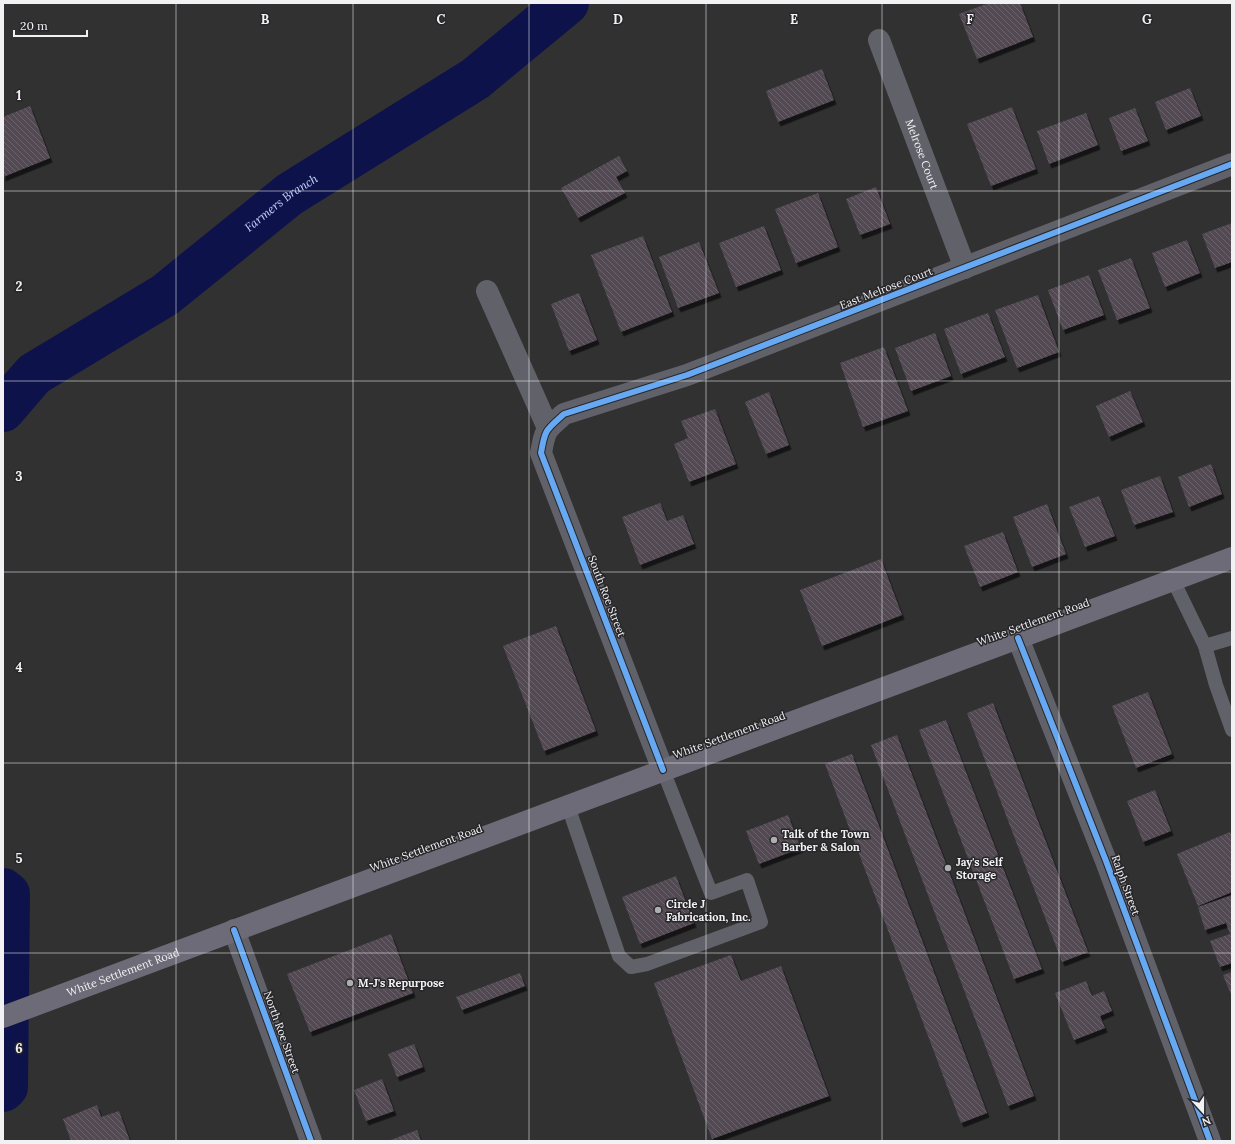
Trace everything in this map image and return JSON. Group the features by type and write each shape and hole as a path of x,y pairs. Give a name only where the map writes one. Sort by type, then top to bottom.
{"main road":[{"name":"White Settlement Road","path":"3,1017 1232,558"}],"street":[{"name":"Melrose Court","path":"879,40 965,268"},
{"name":"East Melrose Court","path":"548,428 564,414 687,375 1232,164"},
{"path":"487,291 548,428"},
{"name":"South Roe Street","path":"548,428 544,434 541,453 663,770"},
{"name":"Ralph Street","path":"1018,638 1106,861 1210,1141"},
{"name":"North Roe Street","path":"234,930 311,1141"}],"lane":[{"path":"1173,580 1206,646 1216,685 1232,730"},
{"path":"1206,646 1232,638"},
{"path":"568,806 619,956 631,967 647,964 761,922 747,880 711,893 663,770"}],"building":[{"path":"989,3 1020,3 1033,37 977,59 959,14"},
{"path":"822,69 834,100 778,122 766,91"},
{"path":"1190,88 1201,116 1166,130 1155,102"},
{"path":"30,106 50,158 3,177 3,117"},
{"path":"1012,107 1036,169 991,186 967,124"},
{"path":"1135,108 1148,141 1121,151 1109,118"},
{"path":"1086,113 1098,145 1049,164 1037,131"},
{"path":"619,156 627,171 616,177 625,193 578,218 561,188"},
{"path":"876,187 890,224 860,235 846,199"},
{"path":"818,193 838,247 796,263 775,209"},
{"path":"1232,223 1232,262 1215,268 1202,234"},
{"path":"764,226 781,270 736,287 719,243"},
{"path":"643,236 672,312 621,332 591,255"},
{"path":"1187,240 1200,273 1165,287 1152,253"},
{"path":"699,242 719,293 678,308 659,257"},
{"path":"1131,258 1150,308 1117,320 1098,270"},
{"path":"1089,275 1104,315 1063,330 1048,290"},
{"path":"579,293 597,340 569,351 551,304"},
{"path":"1038,295 1059,352 1017,368 995,310"},
{"path":"988,313 1005,357 961,374 944,329"},
{"path":"935,333 951,376 911,391 895,348"},
{"path":"884,347 908,411 863,427 840,363"},
{"path":"1130,391 1143,422 1109,437 1096,406"},
{"path":"769,392 789,445 766,454 745,402"},
{"path":"715,409 736,464 689,482 674,444 688,438 681,421"},
{"path":"1211,464 1222,494 1189,507 1178,477"},
{"path":"1160,476 1173,512 1134,525 1121,490"},
{"path":"1099,496 1115,536 1085,547 1069,507"},
{"path":"660,503 667,521 683,515 694,544 640,565 622,517"},
{"path":"1047,504 1066,554 1032,567 1013,517"},
{"path":"1003,532 1018,572 980,587 964,546"},
{"path":"881,559 902,615 822,646 800,590"},
{"path":"556,626 596,731 544,751 503,646"},
{"path":"1148,692 1172,754 1136,768 1112,706"},
{"path":"993,703 1088,952 1062,962 967,713"},
{"path":"946,720 1042,969 1014,979 919,730"},
{"path":"897,735 1034,1096 1008,1106 871,745"},
{"path":"852,754 987,1113 961,1123 825,764"},
{"path":"1155,790 1171,831 1143,842 1127,801"},
{"name":"Talk of the Town Barber & Salon","path":"788,815 801,848 759,864 746,831"},
{"path":"1230,832 1232,837 1232,892 1198,906 1177,854"},
{"name":"Circle J Fabrication, Inc.","path":"676,876 694,923 640,944 622,897"},
{"path":"1232,895 1232,963 1220,967 1210,941 1230,934 1226,923 1205,930 1198,907"},
{"name":"M-J's Repurpose","path":"391,934 413,993 310,1032 287,974"},
{"path":"731,955 741,981 781,966 829,1096 712,1139 654,983"},
{"path":"1232,972 1232,997 1223,975"},
{"path":"520,973 525,986 462,1010 456,997"},
{"path":"1086,981 1092,996 1104,991 1112,1011 1100,1016 1105,1028 1074,1040 1055,993"},
{"path":"414,1044 423,1067 397,1077 388,1054"},
{"path":"382,1079 394,1111 366,1121 354,1090"},
{"path":"97,1105 101,1117 119,1111 130,1141 71,1141 63,1119"},
{"path":"417,1130 421,1141 388,1141"}],"waterway":[{"name":"Farmers Branch","path":"3,410 34,374 165,295 290,194 475,79 567,3"},
{"name":"Farmers Branch","path":"3,890 8,894 6,1087 3,1090"}],"cycle path":[{"path":"663,770 541,453 547,430 564,414 687,375 1232,164"},
{"path":"1018,638 1106,861 1210,1141"},
{"path":"234,930 311,1141"}],"place":[{"name":"Talk of the Town Barber & Salon","path":"774,840"},
{"name":"Jay's Self Storage","path":"948,868"},
{"name":"Circle J Fabrication, Inc.","path":"658,910"},
{"name":"M-J's Repurpose","path":"350,983"}]}
